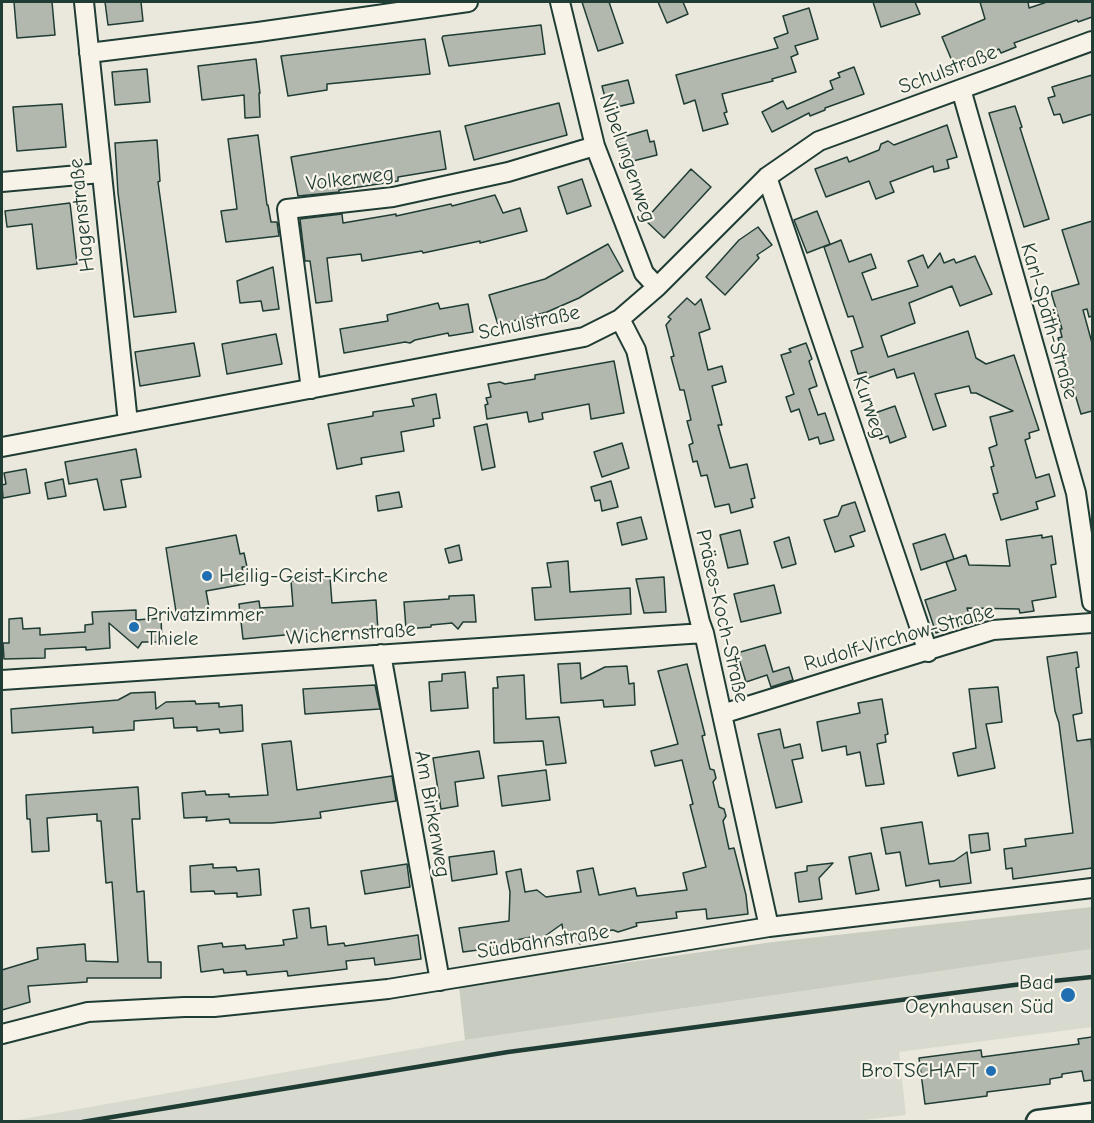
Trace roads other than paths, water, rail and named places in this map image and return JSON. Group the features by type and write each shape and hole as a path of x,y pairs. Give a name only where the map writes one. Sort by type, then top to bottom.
{"main road":[{"path":"1038,1122 1092,1115"}],"street":[{"name":"Hagenstraße","path":"84,2 128,423"},
{"path":"89,53 468,2"},
{"name":"Nibelungenweg","path":"560,2 595,146 644,273 657,287"},
{"name":"Schulstraße","path":"2,447 584,337 620,320 657,287 767,177 819,141 1092,41"},
{"name":"Karl-Späth-Straße","path":"962,88 1084,490 1092,602"},
{"name":"Volkerweg","path":"311,389 287,209 393,197 508,172 595,146"},
{"path":"2,182 101,173"},
{"name":"Kurweg","path":"767,177 928,651"},
{"name":"Präses-Koch-Straße","path":"620,320 636,350 704,633 769,927"},
{"name":"Rudolf-Virchow-Straße","path":"722,714 993,630 1092,623"},
{"name":"Wichernstraße","path":"2,680 704,633"},
{"name":"Am Birkenweg","path":"381,654 440,981"},
{"name":"Südbahnstraße","path":"2,1034 88,1012 184,1006 214,1007 388,989 769,927 1092,888"}],"railway":[{"path":"82,1122 508,1052 1014,985 1092,977"}],"place":[{"name":"Heilig-Geist-Kirche","path":"207,576"},
{"name":"Privatzimmer Thiele","path":"134,627"},
{"name":"Bad Oeynhausen Süd","path":"1068,995"},
{"name":"BroTSCHAFT","path":"991,1071"}]}
